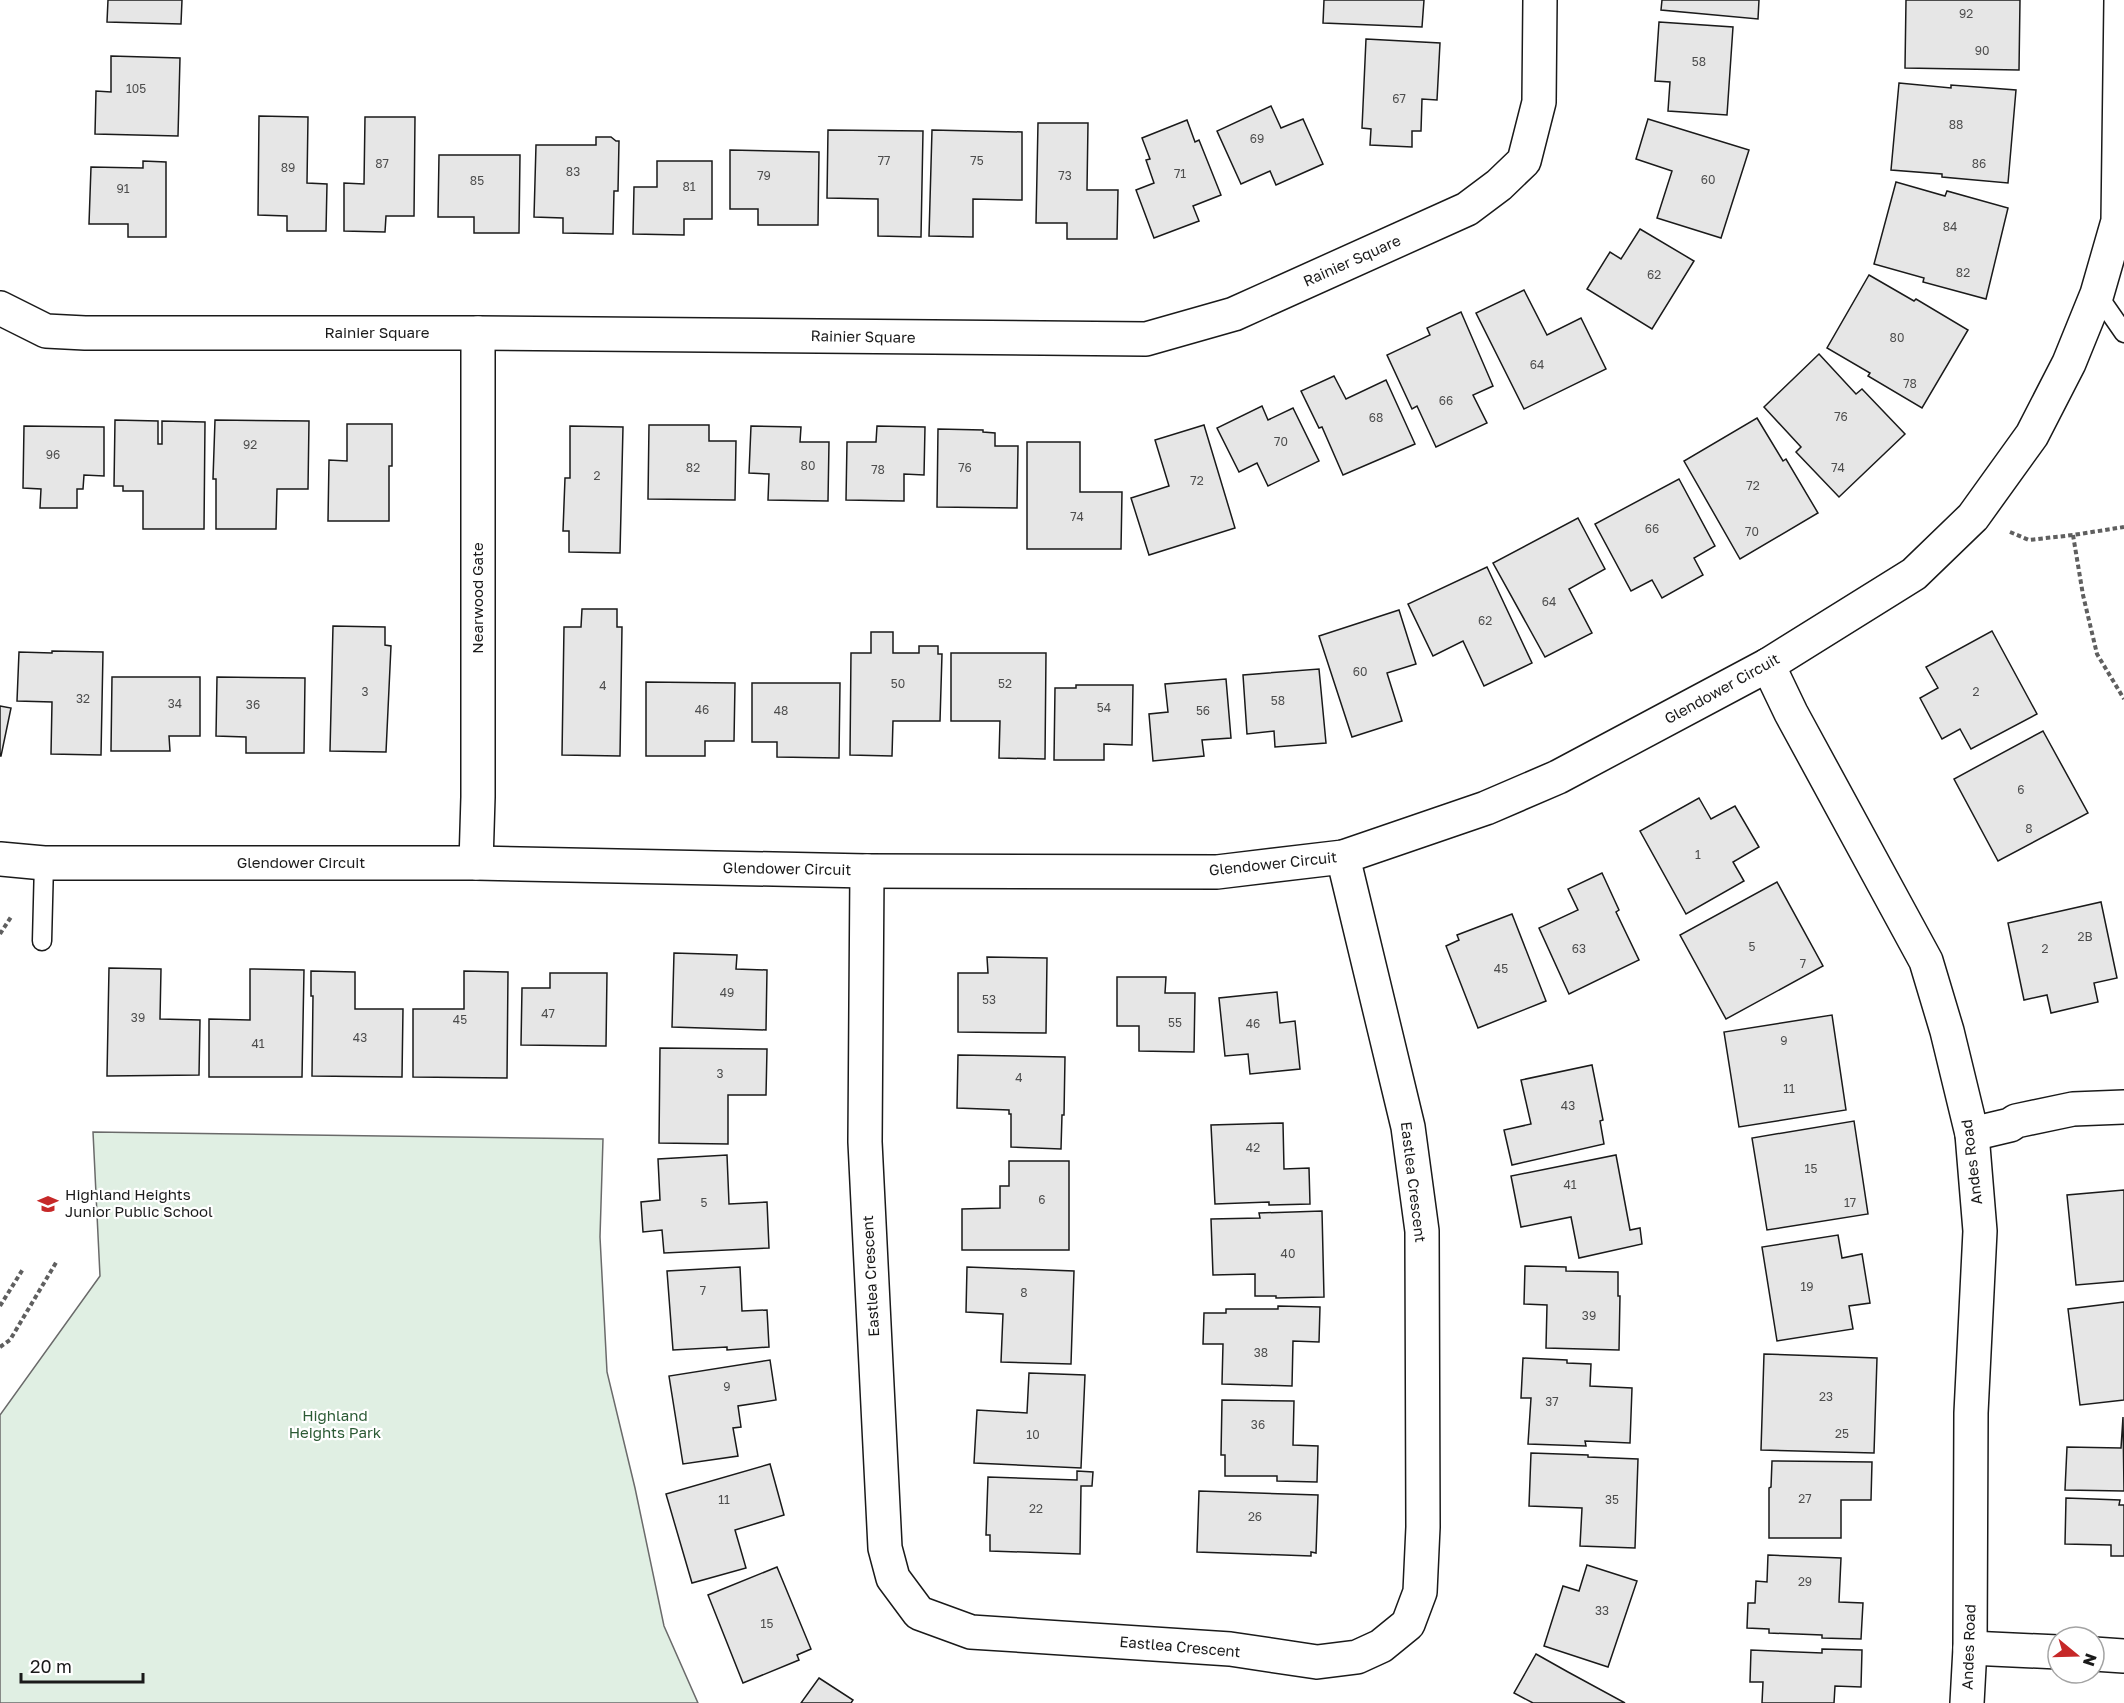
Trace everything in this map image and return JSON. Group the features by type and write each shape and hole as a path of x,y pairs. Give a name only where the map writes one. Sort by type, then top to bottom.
{"street":[{"name":"Rainier Square","path":"0,308 46,331 1146,339 1234,314 1467,209 1499,185 1524,160 1539,102 1540,0"},
{"name":"Glendower Circuit","path":"0,859 44,863 476,862 867,871 1217,872 1342,857 1486,808 1558,777 1768,665 1914,574 1973,517 2032,435 2069,363 2097,294 2121,222 2121,0"},
{"name":"Nearwood Gate","path":"476,862 478,333"},
{"name":"Andes Road","path":"1768,665 1791,713 1926,961 1947,1030 1972,1134 1980,1232 1971,1413 1970,1648 1967,1703"},
{"name":"Eastlea Crescent","path":"867,871 865,1142 885,1548 893,1578 919,1613 971,1632 1230,1649 1317,1662 1357,1657 1381,1646 1408,1624 1420,1592 1423,1527 1422,1231 1408,1127 1342,857"},
{"path":"1972,1134 2010,1125 2016,1121 2073,1109 2124,1107"},
{"path":"1970,1648 2046,1651"},
{"path":"2106,1655 2124,1656"}],"lane":[{"path":"2097,294 2124,333"},
{"path":"42,941 44,863"}],"path":[{"path":"1973,517 2029,540 2073,536 2124,527"},
{"path":"2073,536 2083,596 2097,654 2124,699"},
{"path":"0,934 12,914"},
{"path":"0,1347 10,1340 57,1261"},
{"path":"0,1306 22,1269"}],"green space":[{"name":"Highland Heights Park","path":"93,1132 603,1139 600,1237 607,1372 635,1488 664,1626 698,1703 0,1703 0,1415 100,1276"}],"building":[{"path":"108,0 182,0 181,24 107,22"},
{"path":"1324,0 1424,0 1422,27 1323,23"},
{"path":"1662,0 1759,0 1758,19 1661,10"},
{"path":"1906,0 2020,0 2019,70 1905,68"},
{"path":"1659,22 1733,27 1727,115 1668,111 1670,82 1655,81"},
{"path":"1366,39 1440,43 1437,100 1422,99 1421,131 1412,131 1412,147 1370,145 1371,129 1362,128"},
{"path":"111,56 180,58 178,136 95,134 96,91 111,92"},
{"path":"1899,83 1951,88 1951,85 2016,90 2008,183 1891,170"},
{"path":"1271,106 1281,128 1303,119 1323,164 1276,185 1270,171 1241,184 1217,131"},
{"path":"259,116 308,117 307,183 327,184 326,231 287,231 287,216 258,215"},
{"path":"365,117 415,117 414,216 386,216 385,232 344,231 344,183 364,184"},
{"path":"1648,119 1749,150 1721,238 1657,218 1672,171 1636,159"},
{"path":"1187,120 1195,142 1199,140 1221,195 1193,206 1199,221 1154,238 1136,190 1154,183 1146,160 1150,159 1142,138"},
{"path":"1038,123 1088,123 1087,190 1118,190 1117,239 1067,239 1067,223 1036,223"},
{"path":"828,130 923,131 921,237 878,236 878,199 827,198"},
{"path":"932,130 1022,132 1022,200 973,199 973,237 929,236"},
{"path":"596,137 611,137 619,141 618,191 614,191 613,234 563,233 563,218 534,217 536,145 596,145"},
{"path":"730,150 819,152 818,225 758,225 758,209 730,209"},
{"path":"439,155 520,155 519,233 474,233 474,217 438,217"},
{"path":"143,161 166,162 166,237 128,237 128,224 89,224 91,167 143,168"},
{"path":"657,161 712,161 712,219 684,219 684,235 633,234 634,187 657,187"},
{"path":"1896,182 1945,196 1947,191 2008,208 1986,299 1923,282 1924,278 1874,264"},
{"path":"1640,229 1694,261 1652,329 1587,289 1610,252 1621,259"},
{"path":"1869,275 1914,301 1916,299 1968,330 1922,408 1868,376 1870,373 1827,348"},
{"path":"1524,290 1547,335 1581,318 1606,369 1524,409 1476,313"},
{"path":"1461,312 1493,386 1473,395 1487,423 1436,447 1417,406 1412,409 1387,355 1430,335 1427,328"},
{"path":"1819,354 1856,394 1862,389 1905,434 1839,497 1796,452 1801,447 1764,407"},
{"path":"1334,376 1346,399 1386,380 1415,444 1343,475 1322,427 1319,428 1301,391"},
{"path":"1262,406 1268,420 1293,408 1319,461 1268,486 1257,463 1239,472 1217,428"},
{"path":"1757,418 1783,461 1786,459 1818,513 1740,559 1684,461"},
{"path":"115,420 158,421 158,444 162,444 162,421 205,422 204,529 143,529 143,491 123,491 123,486 114,486"},
{"path":"215,420 309,421 308,489 277,489 276,529 216,529 216,479 213,479"},
{"path":"347,424 392,424 389,521 328,521 329,460 347,461"},
{"path":"649,425 709,425 709,441 736,441 735,500 648,499"},
{"path":"1204,425 1235,528 1149,555 1131,498 1169,486 1155,440"},
{"path":"24,426 104,427 104,476 84,475 83,489 77,489 77,508 40,508 41,489 23,488"},
{"path":"570,426 623,427 620,553 569,552 569,531 563,531 565,478 570,478"},
{"path":"751,426 801,427 800,442 829,442 828,501 768,500 769,474 749,473"},
{"path":"877,426 925,427 924,475 904,474 904,501 846,500 847,442 876,442"},
{"path":"938,429 983,430 983,432 995,433 995,446 1018,446 1017,508 937,507"},
{"path":"1027,442 1080,442 1080,492 1122,492 1121,549 1027,549"},
{"path":"1679,479 1715,546 1694,558 1703,575 1662,598 1652,580 1631,591 1595,524"},
{"path":"1578,518 1605,569 1569,589 1592,633 1545,657 1493,563"},
{"path":"1487,567 1532,663 1484,686 1463,641 1433,656 1408,604"},
{"path":"582,609 617,609 617,627 622,627 620,756 562,755 564,627 581,627"},
{"path":"1399,610 1416,664 1387,673 1402,721 1352,737 1319,636"},
{"path":"333,626 385,627 385,645 391,646 386,752 330,751"},
{"path":"1992,631 2037,714 1971,749 1960,729 1942,739 1920,698 1938,688 1926,667"},
{"path":"871,632 893,632 893,653 919,653 919,646 938,646 938,654 942,654 940,721 893,721 892,756 850,755 851,653 871,653"},
{"path":"52,651 103,652 101,755 51,754 52,702 17,701 19,652 52,653"},
{"path":"951,653 1046,653 1045,759 999,758 1000,721 951,721"},
{"path":"1319,669 1326,743 1275,747 1274,731 1247,734 1243,675"},
{"path":"112,677 200,677 200,736 169,736 170,751 111,751"},
{"path":"217,677 305,678 304,753 246,753 246,737 216,736"},
{"path":"1226,679 1231,738 1202,740 1204,756 1153,761 1149,714 1168,712 1165,684"},
{"path":"646,682 735,683 734,741 705,741 705,756 646,756"},
{"path":"752,683 840,683 839,758 777,757 777,742 752,742"},
{"path":"1076,685 1133,685 1132,745 1104,744 1104,760 1054,760 1055,688 1076,688"},
{"path":"0,706 11,708 1,756 0,756"},
{"path":"2043,731 2088,813 1998,861 1954,779"},
{"path":"1699,798 1711,819 1735,806 1759,847 1733,862 1744,881 1686,914 1640,831"},
{"path":"1602,873 1619,910 1616,912 1639,960 1569,994 1539,928 1578,910 1568,889"},
{"path":"1777,882 1823,966 1726,1019 1680,935"},
{"path":"2101,902 2117,978 2094,983 2098,1002 2051,1013 2047,995 2024,1000 2008,923"},
{"path":"1512,914 1546,1001 1478,1028 1446,946 1459,940 1457,935"},
{"path":"674,953 737,955 736,969 767,970 766,1030 672,1027"},
{"path":"987,957 1047,958 1046,1033 958,1032 958,973 988,973"},
{"path":"109,968 161,969 160,1019 200,1020 199,1075 107,1076"},
{"path":"250,969 304,970 302,1077 209,1077 209,1019 250,1020"},
{"path":"311,971 355,972 355,1009 403,1009 402,1077 312,1076"},
{"path":"464,971 508,972 507,1078 413,1077 413,1009 464,1009"},
{"path":"550,973 607,973 606,1046 521,1045 522,988 550,988"},
{"path":"1117,977 1166,977 1165,993 1195,993 1194,1052 1139,1051 1139,1026 1117,1026"},
{"path":"1277,992 1280,1023 1295,1021 1300,1069 1250,1074 1248,1054 1225,1056 1219,998"},
{"path":"1832,1015 1846,1110 1739,1127 1724,1032"},
{"path":"660,1048 767,1049 766,1095 728,1095 728,1144 659,1143"},
{"path":"958,1055 1065,1057 1061,1149 1011,1147 1009,1110 957,1108"},
{"path":"1592,1065 1603,1120 1600,1121 1604,1144 1512,1165 1504,1130 1531,1124 1521,1080"},
{"path":"1854,1121 1868,1214 1767,1230 1752,1138"},
{"path":"1283,1123 1284,1169 1309,1168 1310,1204 1269,1205 1269,1202 1215,1204 1211,1125"},
{"path":"727,1155 729,1204 767,1202 769,1248 664,1253 662,1230 643,1232 641,1202 660,1200 658,1159"},
{"path":"1616,1155 1630,1230 1640,1228 1642,1244 1579,1258 1571,1217 1521,1227 1511,1176"},
{"path":"1009,1161 1069,1161 1069,1250 962,1250 962,1209 1000,1208 1000,1186 1009,1186"},
{"path":"2124,1190 2124,1281 2076,1285 2067,1195"},
{"path":"1322,1211 1324,1297 1255,1296 1255,1274 1213,1275 1211,1219 1260,1218 1259,1213"},
{"path":"1838,1235 1842,1258 1862,1254 1870,1303 1849,1306 1853,1329 1777,1341 1762,1247"},
{"path":"1525,1266 1566,1267 1566,1271 1618,1272 1619,1350 1546,1348 1547,1305 1524,1304"},
{"path":"740,1267 742,1311 767,1310 769,1347 673,1350 667,1271"},
{"path":"967,1267 1074,1271 1071,1364 1001,1362 1003,1314 966,1312"},
{"path":"2124,1302 2124,1400 2080,1405 2068,1309"},
{"path":"1278,1306 1320,1307 1319,1342 1293,1341 1292,1386 1222,1384 1223,1344 1203,1344 1204,1313 1226,1313 1226,1309 1278,1309"},
{"path":"1764,1354 1877,1358 1874,1453 1761,1450"},
{"path":"1523,1358 1567,1360 1567,1363 1591,1364 1590,1386 1632,1388 1630,1443 1585,1441 1586,1446 1528,1444 1531,1398 1521,1398"},
{"path":"770,1360 776,1400 738,1406 741,1427 733,1428 738,1456 683,1464 669,1376"},
{"path":"1029,1373 1085,1375 1081,1468 974,1463 977,1410 1027,1413"},
{"path":"1222,1400 1294,1401 1293,1445 1318,1446 1317,1482 1277,1481 1277,1476 1225,1476 1225,1455 1221,1455"},
{"path":"2123,1417 2124,1491 2065,1490 2067,1447 2121,1448"},
{"path":"1531,1453 1638,1459 1635,1548 1580,1546 1582,1508 1529,1506"},
{"path":"1772,1461 1872,1462 1871,1500 1841,1500 1841,1538 1769,1538 1769,1488 1771,1487"},
{"path":"770,1464 784,1515 735,1530 746,1568 692,1583 666,1494"},
{"path":"1077,1471 1093,1472 1092,1486 1081,1486 1080,1554 990,1551 990,1535 986,1535 988,1477 1077,1480"},
{"path":"1199,1491 1318,1495 1316,1553 1311,1552 1311,1556 1197,1552"},
{"path":"2066,1498 2120,1500 2119,1505 2124,1505 2124,1556 2111,1556 2111,1545 2065,1544"},
{"path":"1768,1555 1841,1558 1839,1602 1863,1603 1861,1639 1769,1633 1769,1629 1747,1628 1748,1603 1755,1603 1756,1581 1767,1582"},
{"path":"1587,1565 1637,1581 1608,1667 1544,1646 1563,1586 1579,1591"},
{"path":"777,1567 811,1649 797,1655 799,1660 743,1683 708,1595"},
{"path":"1822,1649 1862,1650 1861,1687 1835,1686 1834,1703 1762,1703 1763,1682 1750,1682 1751,1650 1822,1653"},
{"path":"1536,1654 1625,1703 1533,1703 1514,1693"},
{"path":"819,1678 853,1700 851,1703 801,1703"}],"place":[{"name":"Highland Heights Junior Public School","path":"48,1204"}]}
